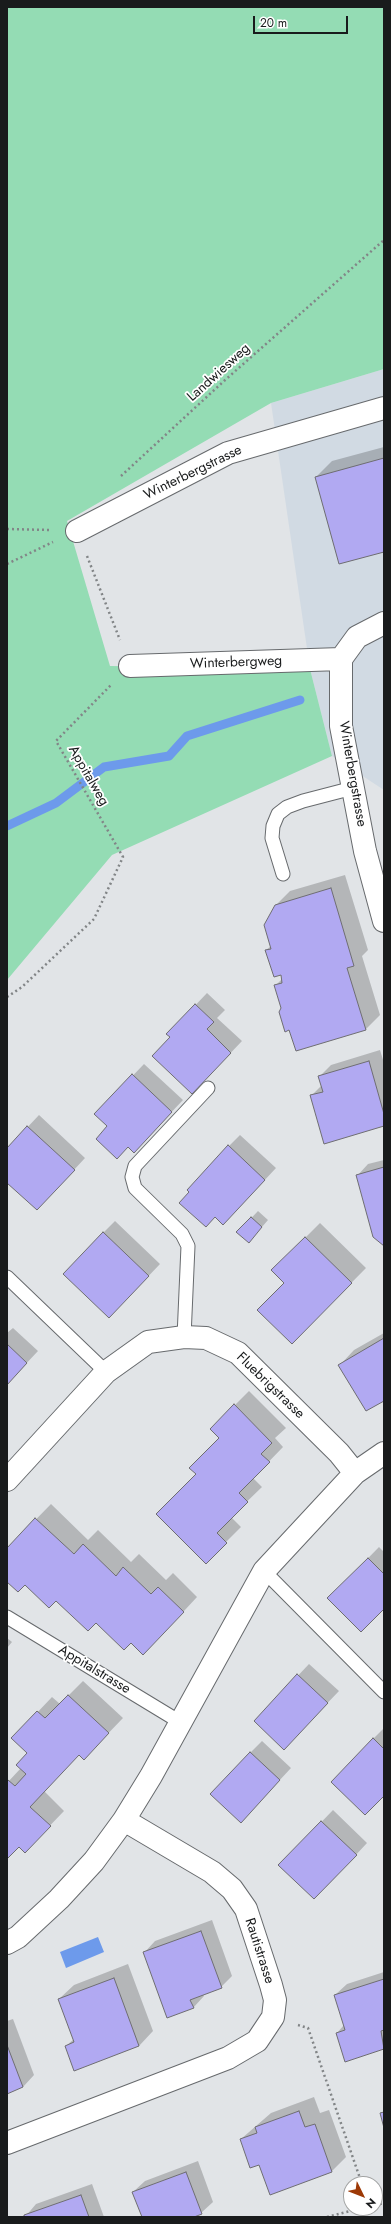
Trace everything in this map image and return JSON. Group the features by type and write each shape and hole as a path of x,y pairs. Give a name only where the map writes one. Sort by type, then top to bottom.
{"street":[{"name":"Winterbergstrasse","path":"77,531 228,453 384,408"},
{"path":"341,659 358,637 384,623"},
{"name":"Winterbergstrasse","path":"341,659 341,726 365,851 384,920"},
{"name":"Winterbergweg","path":"130,666 341,659"},
{"name":"Fluebrigstrasse","path":"7,1480 106,1372 148,1342 184,1337 206,1338 238,1353 339,1453 356,1473"},
{"path":"7,1943 18,1937 59,1899 94,1861 124,1820 264,1571 356,1473 384,1453"},
{"name":"Rautistrasse","path":"124,1820 212,1872 232,1889 246,1909 275,2000 274,2016"},
{"path":"7,2143 228,2058 257,2041 274,2016"}],"lane":[{"path":"284,874 272,838 273,826 278,814 287,807 303,801 353,788"},
{"path":"184,1337 188,1246 182,1234 135,1188 132,1177 135,1166 208,1088"},
{"path":"7,1277 106,1372"},
{"path":"264,1571 384,1692"},
{"name":"Appitalstrasse","path":"7,1618 180,1722"}],"path":[{"name":"Landwiesweg","path":"118,480 224,381 384,240"},
{"path":"7,529 77,531"},
{"path":"7,564 77,531"},
{"path":"77,531 130,666"},
{"name":"Appitalweg","path":"7,997 22,987 94,918 123,857 56,741 130,666"},
{"path":"274,2016 308,2028 359,2176"},
{"path":"327,2217 343,2213"}],"shaded area":[{"path":"384,369 384,790 332,756 310,669 271,403"}],"green space":[{"path":"7,7 384,7 384,369 271,403 67,521 110,666 310,669 332,756 112,855 7,980"}],"water":[{"path":"98,1937 104,1952 66,1968 60,1952"}],"building":[{"path":"384,458 384,552 339,564 315,477"},
{"path":"331,888 354,966 347,968 366,1030 296,1051 289,1030 285,1032 279,1012 281,1008 274,985 282,983 281,975 274,977 265,950 271,949 264,925 275,905"},
{"path":"195,1004 214,1022 207,1029 231,1053 192,1094 152,1056 170,1037 166,1034"},
{"path":"369,1061 384,1114 384,1126 324,1144 310,1095 323,1092 318,1076"},
{"path":"132,1074 172,1112 134,1153 128,1147 117,1159 96,1139 107,1126 94,1114"},
{"path":"27,1126 75,1170 37,1210 7,1183 7,1148"},
{"path":"228,1145 265,1180 223,1225 215,1217 206,1227 179,1203 189,1192 187,1190"},
{"path":"384,1167 384,1246 373,1237 356,1175"},
{"path":"251,1217 262,1227 249,1243 236,1232"},
{"path":"103,1232 149,1276 109,1318 63,1274"},
{"path":"305,1237 352,1283 292,1344 257,1310 284,1283 271,1270"},
{"path":"384,1338 384,1401 366,1411 338,1365"},
{"path":"7,1344 27,1363 7,1385"},
{"path":"234,1404 272,1443 261,1454 270,1462 239,1493 248,1502 217,1533 227,1543 206,1564 156,1514 196,1474 189,1468 219,1438 210,1429"},
{"path":"35,1518 74,1554 83,1544 116,1576 123,1567 151,1594 158,1587 184,1612 143,1655 131,1643 124,1650 96,1623 88,1631 56,1601 49,1608 25,1585 18,1592 7,1582 7,1548"},
{"path":"368,1558 384,1574 384,1609 361,1632 327,1598"},
{"path":"297,1674 328,1703 284,1750 254,1721"},
{"path":"68,1695 109,1733 84,1760 79,1755 30,1807 51,1826 25,1853 19,1847 7,1859 7,1781 8,1780 15,1786 26,1774 16,1765 27,1753 11,1738 37,1711 45,1718"},
{"path":"373,1738 384,1749 384,1798 383,1797 365,1815 331,1782"},
{"path":"250,1752 280,1780 241,1823 210,1794"},
{"path":"321,1821 357,1855 314,1899 278,1865"},
{"path":"201,1931 222,1988 190,2000 194,2008 167,2018 143,1952"},
{"path":"114,1978 139,2046 74,2071 65,2046 74,2042 58,1999"},
{"path":"384,1979 384,2030 381,2031 384,2049 345,2062 336,2033 345,2030 334,1995"},
{"path":"7,2045 23,2087 7,2094"},
{"path":"299,2111 305,2127 315,2124 332,2172 270,2195 259,2165 250,2168 240,2139 257,2133 255,2127"},
{"path":"384,2112 384,2128 380,2113"},
{"path":"186,2172 202,2214 194,2217 142,2217 132,2192"},
{"path":"81,2195 89,2217 24,2217 24,2215"}],"waterway":[{"path":"7,826 56,803 104,767 169,756 187,736 300,700"}]}
